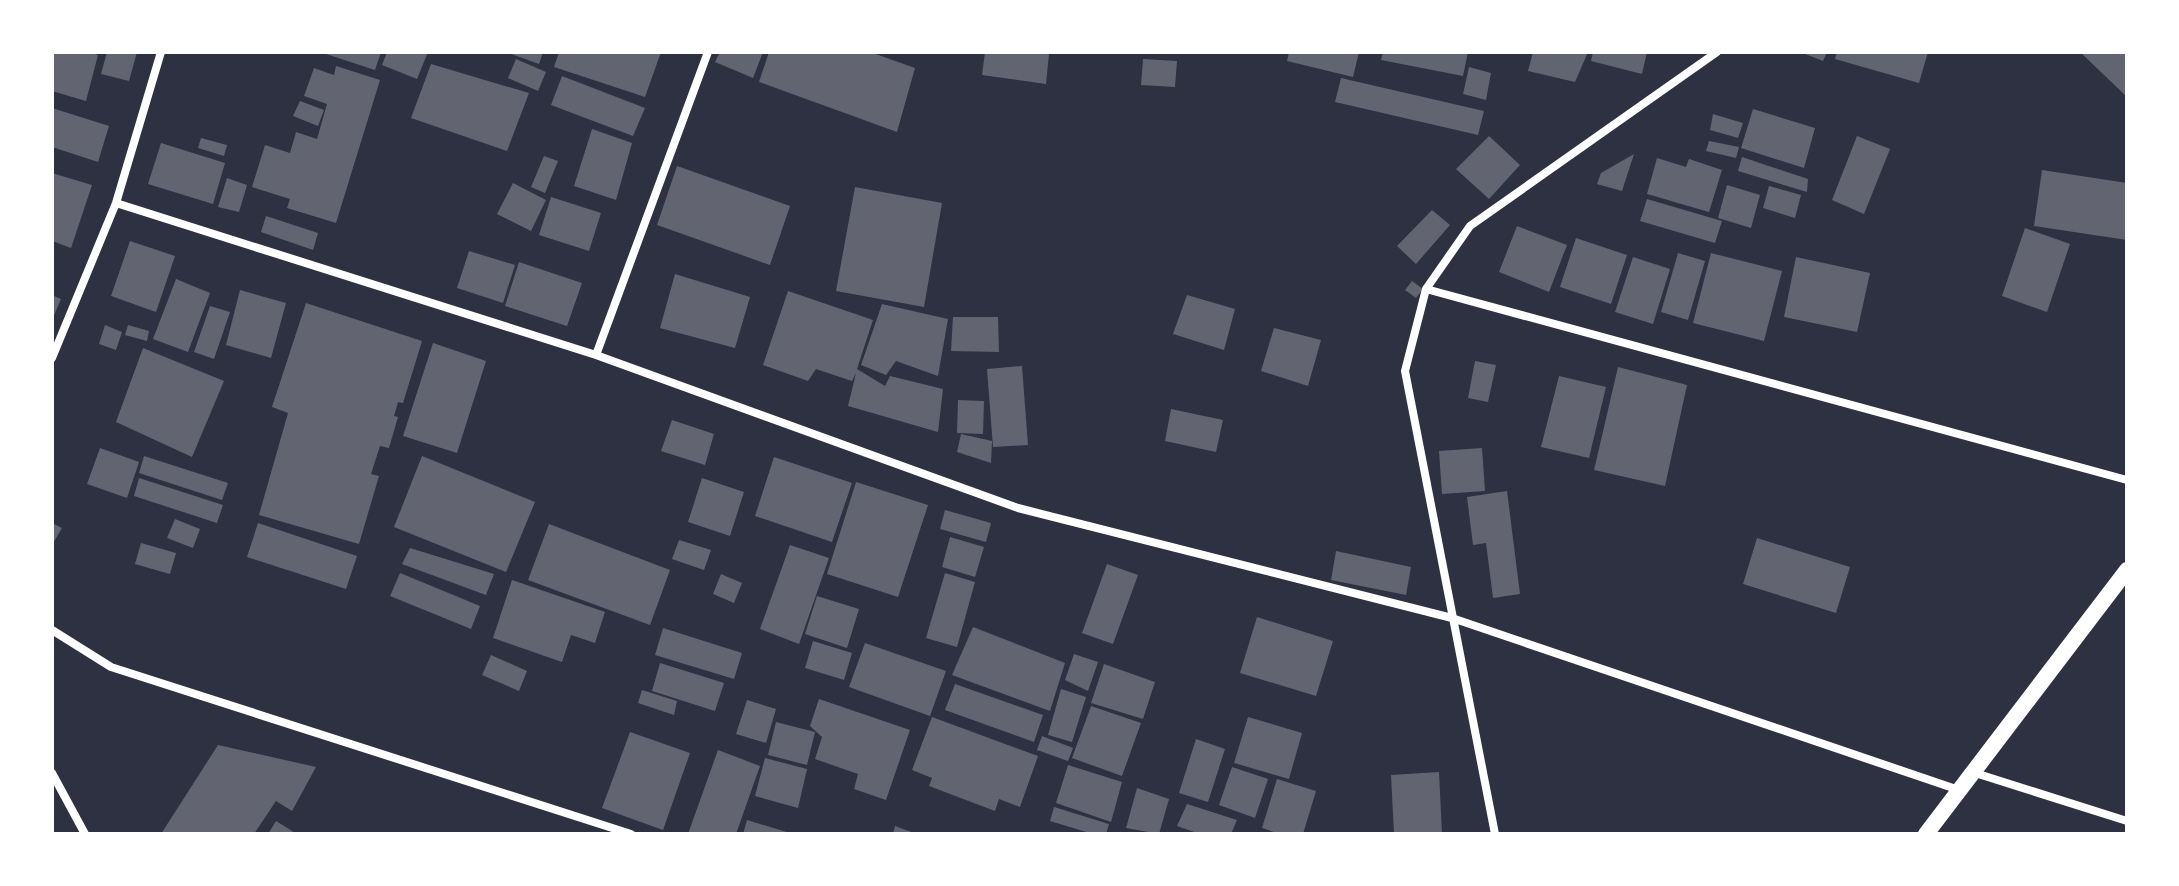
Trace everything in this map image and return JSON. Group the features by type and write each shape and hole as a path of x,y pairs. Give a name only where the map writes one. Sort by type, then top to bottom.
{"main road":[{"path":"1926,834 2127,570"}],"street":[{"path":"52,358 116,203 161,52"},
{"path":"596,355 708,52"},
{"path":"1495,834 1405,371 1426,289 1470,226 1717,52"},
{"path":"116,203 596,355 1018,508 1452,618 1959,790"},
{"path":"1426,289 2127,480"},
{"path":"52,630 111,667 631,834"},
{"path":"1972,772 2127,821"},
{"path":"52,773 85,834"}],"building":[{"path":"52,52 89,52 98,55 86,101 52,91"},
{"path":"107,52 137,52 129,81 101,74"},
{"path":"320,52 381,52 375,70"},
{"path":"387,52 428,52 417,79 382,65"},
{"path":"506,52 543,52 539,64"},
{"path":"559,52 661,52 645,97 554,67"},
{"path":"720,52 763,52 753,78 715,62"},
{"path":"769,52 870,52 915,68 897,132 759,82"},
{"path":"985,52 1049,54 1046,84 982,75"},
{"path":"1289,52 1359,52 1353,77 1287,61"},
{"path":"1383,52 1468,52 1463,76 1381,60"},
{"path":"1533,52 1588,52 1575,82 1528,71"},
{"path":"1593,52 1647,52 1642,74 1591,61"},
{"path":"1800,52 1827,52 1823,61"},
{"path":"1837,52 1928,52 1919,83 1835,59"},
{"path":"2080,52 2127,52 2127,97"},
{"path":"516,59 546,72 538,91 508,78"},
{"path":"1143,59 1177,61 1175,87 1141,85"},
{"path":"431,64 529,93 507,151 411,118"},
{"path":"336,66 380,80 336,223 287,208 290,199 252,187 265,145 290,153 296,132 317,139 327,104 304,96 314,68 334,75"},
{"path":"1469,67 1491,73 1486,100 1463,94"},
{"path":"562,76 645,108 633,136 551,105"},
{"path":"1341,78 1484,111 1478,135 1335,102"},
{"path":"300,101 324,110 318,126 293,116"},
{"path":"52,108 109,126 98,162 52,147"},
{"path":"1753,109 1815,128 1804,168 1741,148"},
{"path":"1713,114 1743,123 1738,138 1710,130"},
{"path":"592,129 632,143 616,200 574,186"},
{"path":"1489,136 1520,165 1489,199 1456,169"},
{"path":"1857,136 1890,149 1864,214 1832,200"},
{"path":"201,138 227,145 224,156 198,148"},
{"path":"1709,141 1739,147 1736,158 1706,151"},
{"path":"161,143 225,163 213,204 148,184"},
{"path":"1634,154 1622,191 1597,184 1601,173"},
{"path":"544,156 558,161 545,193 531,187"},
{"path":"1742,157 1808,179 1807,192 1738,171"},
{"path":"1657,158 1686,167 1689,159 1722,170 1709,212 1647,194"},
{"path":"677,166 790,206 770,265 657,225"},
{"path":"2042,170 2127,183 2127,240 2034,226"},
{"path":"52,173 92,185 71,248 52,241"},
{"path":"227,178 247,185 239,212 218,207"},
{"path":"513,183 546,200 531,231 497,214"},
{"path":"1727,185 1760,195 1751,228 1718,218"},
{"path":"1769,186 1801,195 1795,218 1763,208"},
{"path":"855,187 942,203 924,307 836,291"},
{"path":"551,197 601,213 589,251 539,235"},
{"path":"1647,199 1722,221 1715,243 1640,221"},
{"path":"1432,210 1450,225 1416,264 1397,246"},
{"path":"266,216 318,233 313,250 261,232"},
{"path":"1517,226 1567,245 1549,292 1499,272"},
{"path":"2025,228 2070,244 2047,312 2002,296"},
{"path":"1576,238 1627,255 1611,304 1560,287"},
{"path":"130,241 175,256 156,312 111,296"},
{"path":"469,251 515,265 503,303 457,288"},
{"path":"1678,253 1705,261 1688,320 1661,312"},
{"path":"1711,253 1782,271 1764,341 1693,323"},
{"path":"1633,257 1670,269 1653,324 1615,312"},
{"path":"1796,257 1870,273 1857,332 1784,317"},
{"path":"519,262 582,283 567,326 505,306"},
{"path":"675,274 750,297 735,348 660,328"},
{"path":"176,279 210,293 188,352 153,339"},
{"path":"1412,281 1423,289 1416,298 1405,290"},
{"path":"240,290 286,303 271,358 226,345"},
{"path":"788,291 873,320 857,369 885,386 890,376 943,389 938,432 848,406 856,373 852,381 816,369 808,381 763,365"},
{"path":"52,295 61,299 52,320"},
{"path":"1187,295 1235,309 1224,350 1173,334"},
{"path":"306,303 422,341 403,403 398,402 394,416 398,417 389,448 380,446 371,474 379,476 359,544 259,515 288,413 272,407"},
{"path":"882,304 948,319 938,376 896,361 886,375 861,365"},
{"path":"210,306 230,312 214,359 194,352"},
{"path":"953,317 998,317 999,352 951,351"},
{"path":"105,325 122,332 116,350 99,344"},
{"path":"128,325 149,331 147,341 125,335"},
{"path":"1274,328 1321,340 1308,386 1261,371"},
{"path":"433,343 486,361 457,453 403,436"},
{"path":"143,348 224,381 192,457 116,422"},
{"path":"1475,361 1496,365 1488,402 1468,398"},
{"path":"1022,366 1028,445 993,447 987,369"},
{"path":"1618,367 1687,385 1665,486 1594,470"},
{"path":"1559,376 1606,387 1589,458 1541,447"},
{"path":"958,400 984,401 983,434 957,433"},
{"path":"1171,409 1223,420 1216,452 1165,441"},
{"path":"672,420 714,434 705,465 661,451"},
{"path":"961,434 992,441 991,463 957,452"},
{"path":"100,448 139,462 127,498 87,484"},
{"path":"1482,448 1485,491 1442,494 1439,451"},
{"path":"144,456 228,483 222,500 139,473"},
{"path":"422,456 535,502 506,572 394,527"},
{"path":"774,457 852,483 832,542 755,516"},
{"path":"139,478 223,505 217,523 134,496"},
{"path":"702,478 744,492 730,536 688,522"},
{"path":"856,482 928,505 898,597 827,574"},
{"path":"1507,491 1520,594 1493,598 1486,543 1473,545 1467,497"},
{"path":"945,510 991,523 986,542 940,529"},
{"path":"175,519 200,529 193,548 167,538"},
{"path":"52,523 62,528 52,545"},
{"path":"258,523 357,556 346,589 247,557"},
{"path":"549,524 670,570 650,625 528,580"},
{"path":"950,537 984,547 975,577 942,567"},
{"path":"1757,538 1850,567 1836,613 1743,584"},
{"path":"679,540 711,550 704,570 672,559"},
{"path":"141,543 176,553 170,574 135,564"},
{"path":"790,545 829,558 799,644 760,629"},
{"path":"410,548 494,574 486,595 402,564"},
{"path":"1336,551 1411,567 1406,595 1331,580"},
{"path":"1107,564 1138,575 1113,644 1082,633"},
{"path":"400,573 480,606 471,629 390,596"},
{"path":"945,573 975,582 957,647 926,638"},
{"path":"721,574 742,583 734,603 713,594"},
{"path":"512,580 605,612 595,643 571,635 562,662 493,638"},
{"path":"817,596 859,609 847,648 805,634"},
{"path":"1257,617 1333,641 1316,696 1240,673"},
{"path":"973,627 1065,663 1050,711 952,675"},
{"path":"663,628 742,653 734,679 655,655"},
{"path":"813,641 852,653 844,680 805,668"},
{"path":"865,643 946,671 930,716 849,687"},
{"path":"1074,654 1098,662 1088,691 1065,680"},
{"path":"491,655 527,671 519,691 482,675"},
{"path":"660,663 724,683 715,711 652,691"},
{"path":"1104,664 1155,682 1143,719 1091,703"},
{"path":"955,684 1043,715 1034,742 945,710"},
{"path":"1061,689 1086,697 1072,742 1048,735"},
{"path":"642,690 677,701 674,715 638,703"},
{"path":"819,699 910,730 886,800 854,789 858,774 815,759 822,737 810,726"},
{"path":"747,700 776,709 766,743 736,734"},
{"path":"1091,706 1141,723 1122,776 1072,758"},
{"path":"932,717 1038,756 1020,807 999,799 995,811 929,786 932,778 912,770"},
{"path":"1248,717 1302,733 1289,779 1234,763"},
{"path":"776,722 815,732 807,765 768,755"},
{"path":"630,732 690,753 663,830 602,808"},
{"path":"1042,736 1073,748 1068,761 1037,750"},
{"path":"1196,739 1225,749 1208,802 1179,793"},
{"path":"218,745 316,767 292,811 276,801 254,834 161,834"},
{"path":"718,750 760,766 736,834 688,834"},
{"path":"765,758 807,769 798,808 755,796"},
{"path":"1068,765 1122,782 1111,822 1056,803"},
{"path":"1232,767 1268,779 1255,818 1219,805"},
{"path":"1439,772 1442,834 1394,834 1391,775"},
{"path":"1277,779 1316,791 1303,834 1280,834 1262,828"},
{"path":"1137,788 1169,799 1159,834 1126,828"},
{"path":"1187,804 1237,820 1231,834 1200,834 1177,826"},
{"path":"1054,807 1109,824 1106,834 1093,834 1050,821"},
{"path":"747,820 790,833 790,834 743,834"},
{"path":"276,821 297,834 268,834"},
{"path":"895,826 917,834 893,834"}]}
